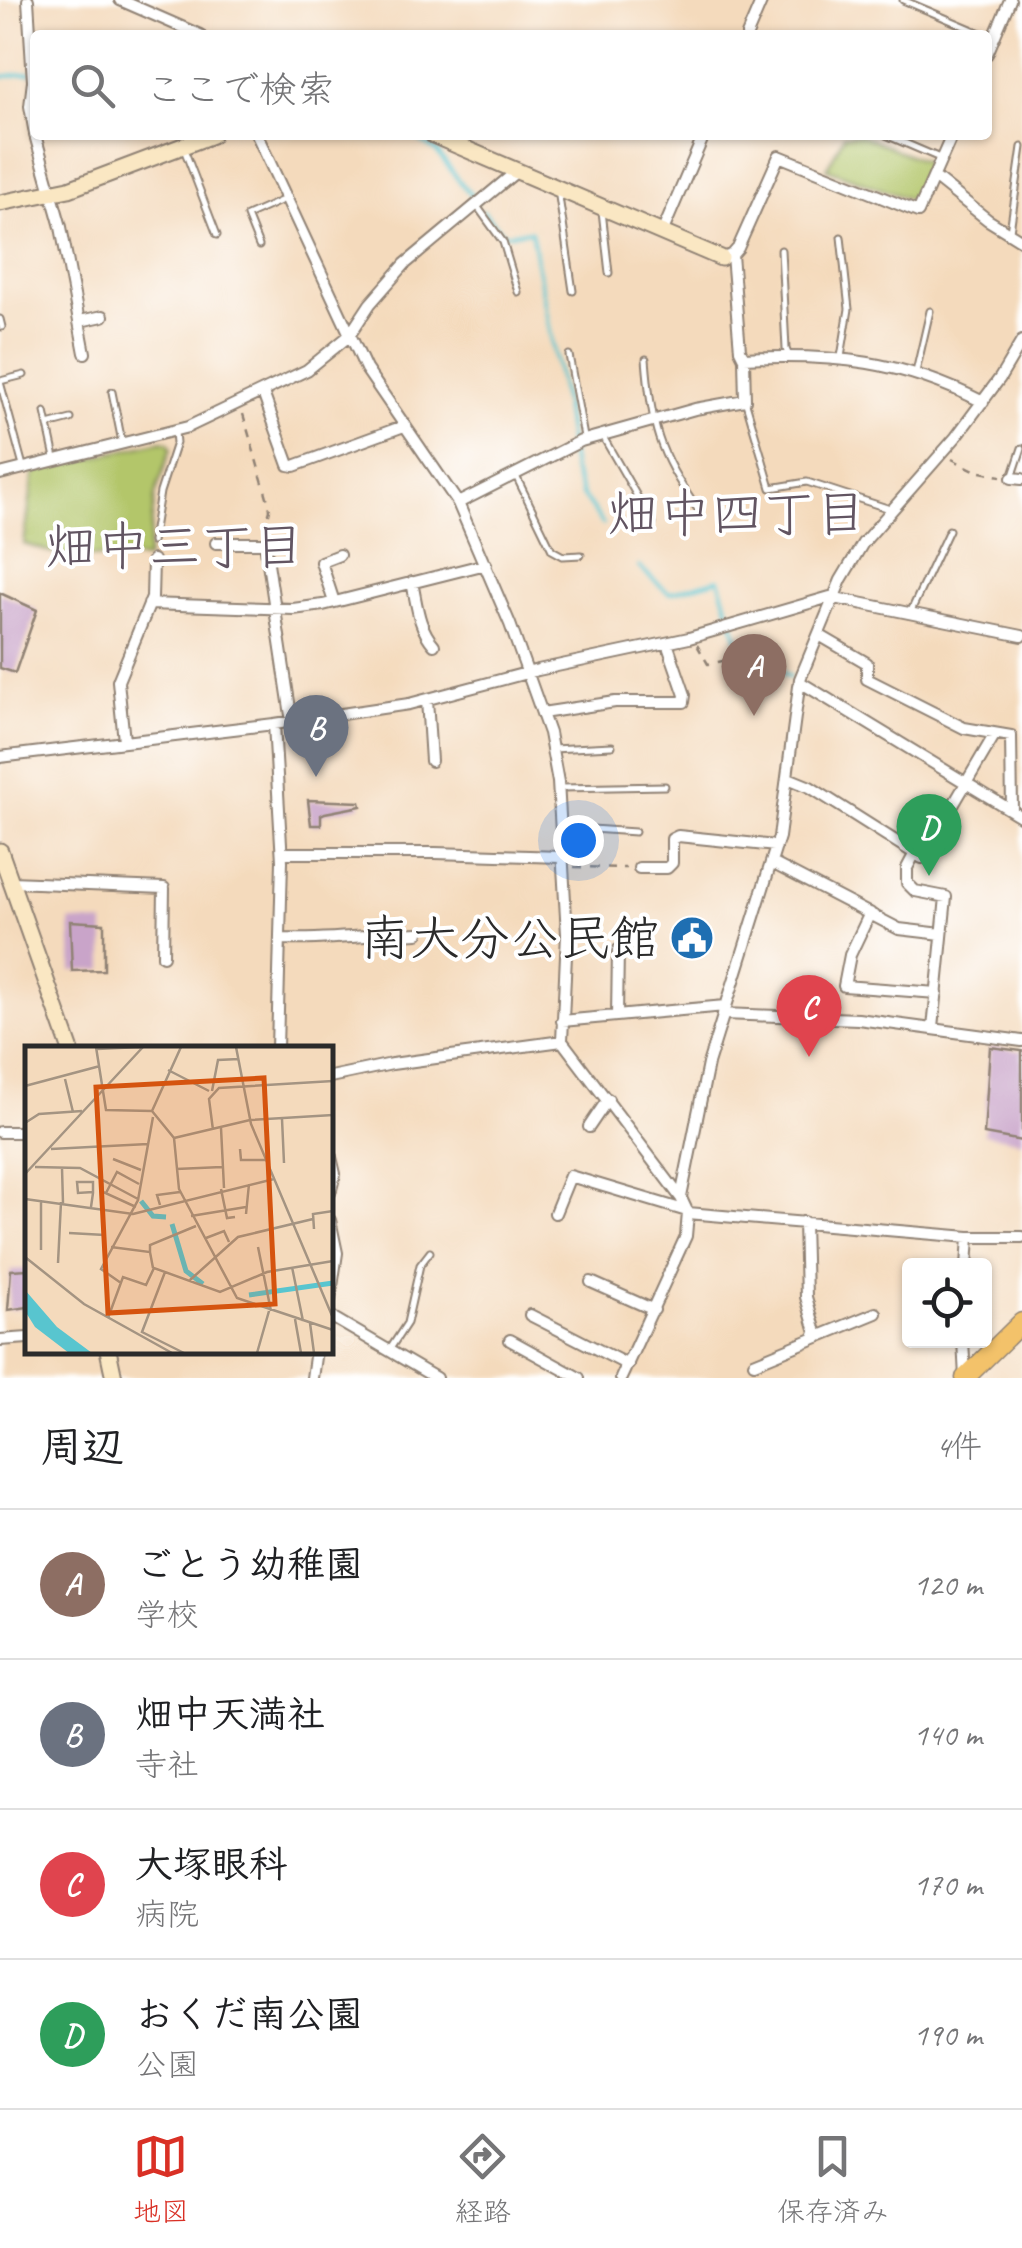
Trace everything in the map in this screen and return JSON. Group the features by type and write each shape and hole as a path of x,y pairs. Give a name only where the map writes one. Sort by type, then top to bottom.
{"highway":[{"path":"965,1378 1022,1322"}],"street":[{"path":"28,0 30,32"},
{"path":"120,0 189,30"},
{"path":"749,30 762,0"},
{"path":"992,30 1010,0"},
{"path":"36,140 52,194 85,354"},
{"path":"259,140 349,336 404,426 458,503 486,564 542,714 558,788 567,934 562,1041 687,1212 683,1244 622,1378"},
{"path":"445,140 662,233 726,256"},
{"path":"662,233 702,140"},
{"path":"458,503 584,440 651,420 745,400 744,358 726,256 779,156 918,212 950,140"},
{"path":"0,203 52,194 174,144"},
{"path":"0,474 174,432 307,370 349,336 405,264 518,171"},
{"path":"934,177 1022,241"},
{"path":"80,321 103,316"},
{"path":"680,1198 700,1099 724,1010 776,846 799,684 834,596 863,543 984,402 1022,341"},
{"path":"744,358 840,360 916,372 984,402"},
{"path":"264,393 289,465 404,426"},
{"path":"216,543 264,543 292,722"},
{"path":"334,602 321,562 340,555"},
{"path":"124,740 118,682 149,604 153,560"},
{"path":"149,604 292,609 486,564"},
{"path":"412,582 424,634 434,645"},
{"path":"0,757 292,722 426,700 693,636 834,596 1022,636"},
{"path":"819,635 867,663 867,679 964,728 1011,736 1017,814"},
{"path":"542,714 615,702 684,702 667,642"},
{"path":"799,684 1017,814"},
{"path":"426,700 431,760"},
{"path":"274,724 282,853 277,1046"},
{"path":"788,778 810,787 922,858 995,734"},
{"path":"639,868 667,868 672,863 672,839 678,836 776,846"},
{"path":"0,851 69,1046"},
{"path":"282,853 435,853 562,862"},
{"path":"915,853 906,868 906,880 916,892 946,897 934,1028"},
{"path":"772,862 906,932 942,934"},
{"path":"11,882 164,888 163,956"},
{"path":"870,913 850,954 844,986 937,994"},
{"path":"280,939 330,940 347,934 418,932"},
{"path":"617,1016 618,950"},
{"path":"562,1020 724,1010 858,1019 1022,1041"},
{"path":"332,1077 392,1064 562,1041"},
{"path":"589,1128 608,1099"},
{"path":"555,1213 570,1176 687,1212 969,1237 1022,1237"},
{"path":"804,1222 806,1296 816,1332 813,1339"},
{"path":"332,1229 337,1253 332,1287"},
{"path":"968,1258 969,1237"},
{"path":"591,1282 654,1310"},
{"path":"754,1363 876,1313"},
{"path":"530,1314 628,1365"},
{"path":"332,1317 436,1378"},
{"path":"0,1340 25,1338"},
{"path":"510,1340 579,1378"},
{"path":"963,1348 965,1378"},
{"path":"109,1353 114,1378"},
{"path":"312,1378 316,1353"}],"lane":[{"path":"903,0 974,30"},
{"path":"898,140 942,159"},
{"path":"174,144 218,235"},
{"path":"1010,234 1022,147"},
{"path":"558,188 573,291"},
{"path":"259,246 247,216 285,199"},
{"path":"475,204 503,242 518,292"},
{"path":"602,207 609,273"},
{"path":"840,360 848,309 841,237"},
{"path":"780,250 786,349 790,357"},
{"path":"916,372 930,311"},
{"path":"569,356 584,440"},
{"path":"646,359 651,420 672,470 698,508"},
{"path":"23,469 0,382 24,376"},
{"path":"112,392 122,445"},
{"path":"745,400 771,488 807,482 892,510"},
{"path":"45,412 56,461"},
{"path":"48,425 72,419"},
{"path":"152,542 160,492 176,442 174,432"},
{"path":"601,434 653,524"},
{"path":"1017,478 1022,448"},
{"path":"515,473 552,550 562,556 581,555"},
{"path":"910,613 949,530"},
{"path":"552,749 612,746"},
{"path":"558,788 665,786"},
{"path":"560,827 635,832"},
{"path":"390,1349 407,1323 420,1265 430,1252"}],"path":[{"path":"239,404 270,510 264,543"},
{"path":"942,453 966,467 1017,478"},
{"path":"693,636 708,664 747,656 799,684"},
{"path":"562,862 639,868"}],"green space":[{"path":"842,140 873,140 928,163 911,200 827,169"},
{"path":"168,442 171,448 155,495 147,559 60,555 24,544 34,472"}],"building":[{"path":"0,593 37,610 15,673 0,668"},
{"path":"308,800 360,802 361,806 325,813 321,815 321,825 311,825"},
{"path":"70,921 104,923 104,970 72,971"},
{"path":"990,1047 1022,1051 1022,1141 984,1134"},
{"path":"25,1269 25,1307 8,1310 11,1270"}],"waterway":[{"path":"0,77 30,73"},
{"path":"419,140 437,152 477,203"},
{"path":"483,211 503,234 531,231 573,471 582,495 603,524"},
{"path":"639,567 669,593 719,579 739,644 790,677"}],"place":[{"name":"ごとう幼稚園","path":"754,716"},
{"name":"畑中天満社","path":"316,777"},
{"name":"おくだ南公園","path":"929,876"},
{"name":"南大分公民館","path":"692,938"},
{"name":"大塚眼科","path":"809,1057"}],"district":[{"name":"畑中四丁目","path":"737,514"},
{"name":"畑中三丁目","path":"175,547"}]}
